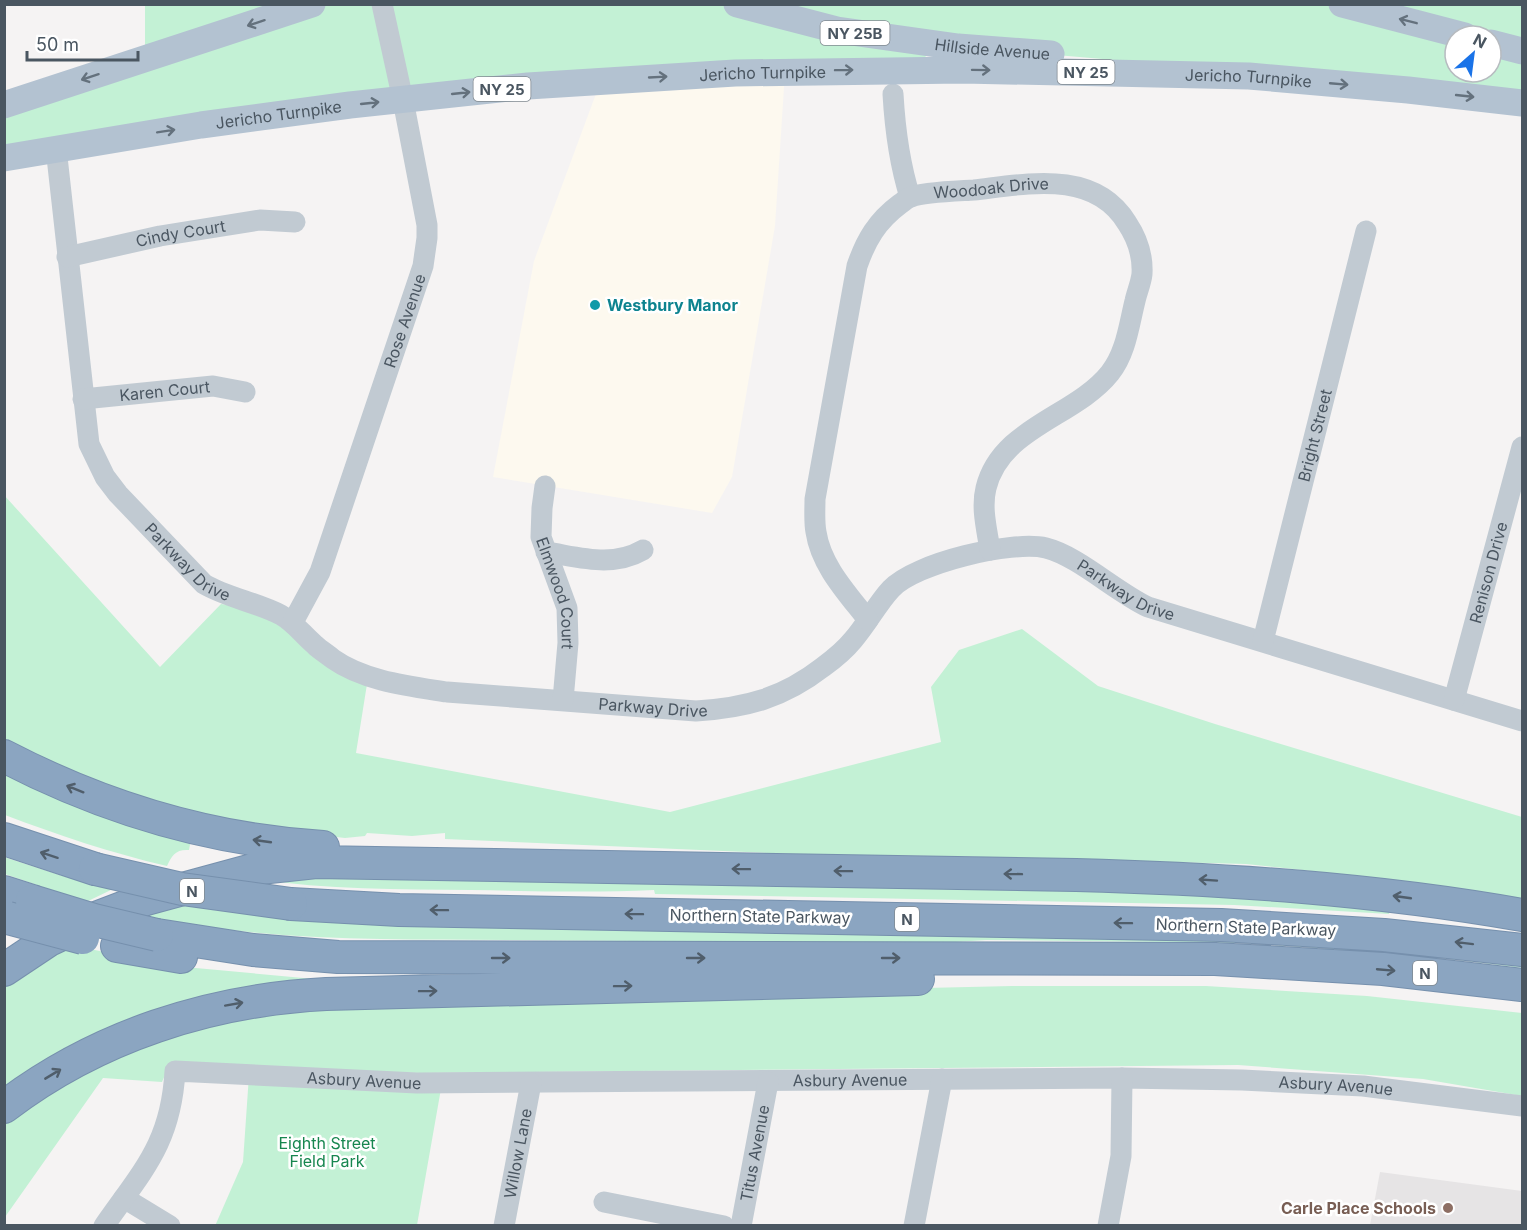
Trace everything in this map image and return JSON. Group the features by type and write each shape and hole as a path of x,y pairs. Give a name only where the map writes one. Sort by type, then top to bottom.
{"highway":[{"path":"4,756 51,779 124,808 172,823 216,833 294,845 519,852 613,867"},
{"name":"Northern State Parkway","path":"4,839 95,869 182,889 291,904 399,910 1242,926 1384,935 1522,950"},
{"path":"4,970 49,940 96,918 146,899 260,868 345,862 1188,878 1348,891 1522,915"},
{"path":"12,907 117,946 180,957 283,954"},
{"name":"Northern State Parkway","path":"12,907 94,920 156,935 283,954 393,958 1162,958 1328,965 1522,986"},
{"path":"4,1107 64,1068 140,1031 228,1005 294,995 1005,977 1221,976 1328,965"}],"main road":[{"path":"4,105 312,4"},
{"name":"Hillside Avenue","path":"737,4 837,30 898,39 1249,76"},
{"path":"1342,4 1443,30"},
{"path":"1503,46 1522,51"},
{"name":"Jericho Turnpike","path":"4,158 260,117 528,86 600,83 638,78 785,72 963,70 1249,76 1522,103"}],"street":[{"name":"Rose Avenue","path":"293,622 320,572 423,266 427,225 382,4"},
{"path":"893,94 901,170 910,197"},
{"name":"Parkway Drive","path":"56,148 89,444 105,477 118,494 204,584 219,592 278,613 293,622 314,645 336,661 368,676 447,692 696,711 743,706 768,699 802,683 840,654 892,588 909,575 990,550 1017,545 1033,545 1049,549 1078,564 1148,607 1522,721"},
{"name":"Woodoak Drive","path":"868,620 830,570 821,550 816,532 815,499 857,266 865,243 873,229 887,214 910,197 1025,184 1066,183 1088,189 1106,199 1121,213 1134,234 1141,254 1142,275 1121,354 1111,372 1095,388 1026,433 1011,447 992,471 983,502 990,550"},
{"name":"Cindy Court","path":"67,257 160,236 260,220 294,222"},
{"name":"Bright Street","path":"1263,641 1366,231"},
{"name":"Karen Court","path":"83,399 213,386 245,393"},
{"name":"Renison Drive","path":"1454,700 1522,447"},
{"name":"Elmwood Court","path":"545,486 541,537 567,608 568,643 563,700"},
{"path":"546,552 614,561 643,550"},
{"name":"Asbury Avenue","path":"124,1198 152,1158 160,1141 171,1108 175,1071 417,1083 1122,1078 1242,1080 1337,1084 1522,1106"},
{"path":"1108,1226 1121,1156 1122,1078"},
{"path":"914,1226 942,1079"},
{"name":"Titus Avenue","path":"741,1226 768,1082"},
{"name":"Willow Lane","path":"504,1226 531,1083"},
{"path":"104,1226 124,1198 170,1226"},
{"path":"604,1202 724,1226"}],"shaded area":[{"path":"785,72 775,226 732,477 712,513 493,477 534,261 600,83"},
{"name":"Carle Place Schools","path":"1380,1172 1522,1191 1522,1225 1370,1225"}],"green space":[{"path":"145,5 1522,5 1522,103 1114,60 929,44 922,70 735,73 5,158 4,105 145,58"},
{"path":"4,495 160,667 221,604 259,612 367,684 356,753 670,812 941,742 931,687 959,650 1022,629 1098,686 1522,817 1522,900 1494,894 1367,877 1246,864 816,855 445,839 445,833 412,836 367,833 365,836 345,838 232,825 145,802 5,742"},
{"path":"4,764 192,834 189,850 175,854 167,866 85,843 5,815"},
{"path":"4,857 113,889 86,902 5,874"},
{"path":"283,875 899,881 1391,904 1389,914 1234,905 655,894 654,890 562,892 363,888 256,879"},
{"path":"177,903 290,919 1244,939 1413,950 1522,963 1522,968 1411,954 1243,943 986,940 940,943 326,937 236,931 147,916"},
{"path":"65,944 174,966 325,980 291,987 5,1095 5,984"},
{"path":"1012,986 1206,986 1367,996 1522,1013 1522,1096 1423,1079 1238,1065 421,1073 168,1068 162,1082 103,1078 5,1217 5,1125 26,1105 105,1057 266,1009 618,995"},
{"name":"Eighth Street Field Park","path":"249,1075 442,1083 417,1225 215,1226 243,1162"}],"place":[{"name":"Westbury Manor","path":"595,305"},
{"name":"Carle Place Schools","path":"1448,1208"}]}
